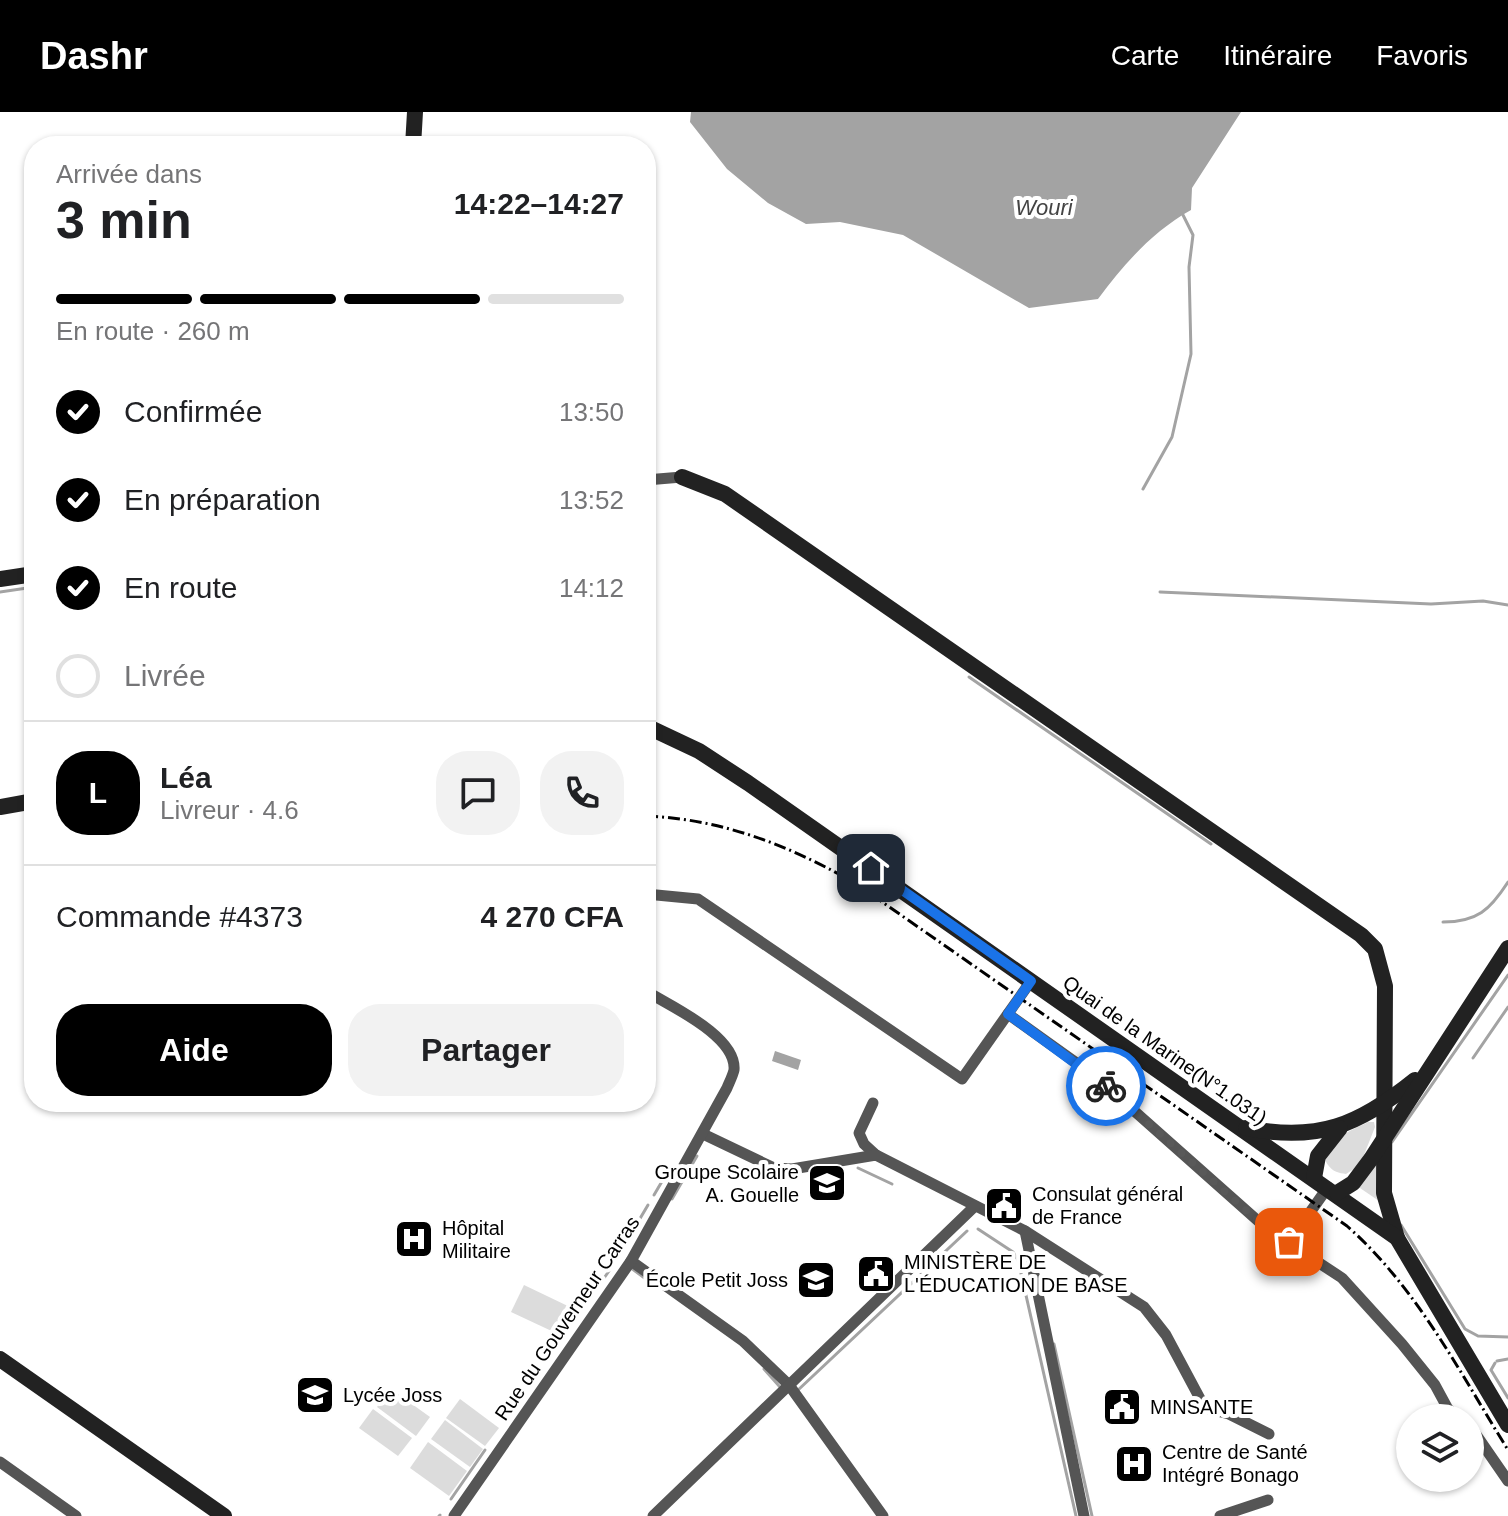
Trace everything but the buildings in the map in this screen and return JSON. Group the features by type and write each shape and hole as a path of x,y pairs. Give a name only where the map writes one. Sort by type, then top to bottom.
{"street":[{"path":"414,136 415,112"},
{"path":"656,479 682,477 725,494 1361,935 1375,949 1382,966 1386,1101 1384,1193 1397,1238"},
{"path":"0,579 24,575"},
{"name":"Quai de la Marine(N°1.031)","path":"656,731 689,746 748,783 1397,1238 1508,1425"},
{"path":"0,807 24,803"},
{"path":"656,895 698,899 962,1079 1031,981"},
{"path":"1326,1186 1362,1174 1508,948"},
{"name":"Rue du Gouverneur Carras","path":"454,1516 631,1261 727,1088 734,1070 732,1056 721,1038 656,997"},
{"path":"1008,1014 1096,1077 1266,1228 1342,1278 1368,1303 1435,1385 1445,1404"},
{"path":"1240,1127 1286,1135 1311,1134 1344,1124 1386,1101 1427,1070"},
{"path":"873,1103 859,1133 864,1144 876,1155 1025,1231 1144,1307 1156,1319 1205,1408 1229,1414 1269,1434"},
{"path":"1289,1242 1326,1186 1323,1147 1344,1124"},
{"path":"703,1134 774,1168 792,1169 876,1155"},
{"path":"653,1516 975,1206"},
{"path":"1025,1231 1084,1516"},
{"path":"631,1261 743,1341 789,1385 883,1516"},
{"path":"0,1359 224,1516"},
{"path":"1484,1446 1508,1481"},
{"path":"0,1462 76,1516"},
{"path":"1220,1516 1245,1512 1268,1500"}],"shaded area":[{"path":"1368,1122 1374,1122 1375,1127 1360,1165 1346,1174 1332,1169 1325,1157 1331,1144"},
{"path":"1376,1160 1382,1203 1357,1186"},
{"path":"524,1285 572,1308 558,1334 511,1312"},
{"path":"391,1389 430,1417 416,1436 377,1407"},
{"path":"460,1399 499,1428 485,1446 446,1418"},
{"path":"373,1409 412,1438 398,1456 359,1428"},
{"path":"445,1420 483,1449 470,1467 431,1439"},
{"path":"428,1442 467,1471 449,1496 410,1468"}],"water":[{"name":"Wouri","path":"691,112 1241,112 1192,188 1191,210 1140,249 1098,299 1029,308 903,235 840,222 806,224 768,203 727,169 690,122"},
{"path":"775,1051 801,1060 798,1070 772,1061"}],"waterway":[{"path":"1143,489 1172,437 1191,354 1189,267 1193,235 1183,215"},
{"path":"0,592 24,588"},
{"path":"1160,592 1431,604 1483,601 1508,605"},
{"path":"969,677 1211,844"},
{"path":"1443,922 1474,917 1495,900 1508,882"},
{"path":"1392,1142 1508,975"},
{"path":"1473,1058 1508,1007"},
{"path":"672,1199 697,1156"},
{"path":"858,1168 892,1184"},
{"path":"654,1195 664,1178"},
{"path":"625,1244 648,1205"},
{"path":"1401,1225 1465,1329 1478,1336 1508,1337"},
{"path":"978,1229 1013,1252 1018,1260 1076,1516"},
{"path":"797,1391 967,1231"},
{"path":"631,1268 658,1288"},
{"path":"597,1288 609,1271"},
{"path":"1054,1344 1092,1516"},
{"path":"1497,1361 1508,1359"},
{"path":"1495,1363 1491,1370 1508,1398"},
{"path":"764,1369 780,1387"},
{"path":"451,1499 485,1450"}],"railway":[{"path":"656,817 702,823 755,837 806,857 855,883 1347,1226 1372,1250 1416,1303 1508,1450"}],"way so far":[{"path":"1106,1086 1266,1228 1289,1242"}],"place":[{"name":"Groupe Scolaire A. Gouelle","path":"827,1183"},
{"name":"Consulat général de France","path":"1004,1206"},
{"name":"Hôpital Militaire","path":"414,1239"},
{"name":"MINISTÈRE DE L'ÉDUCATION DE BASE","path":"876,1274"},
{"name":"École Petit Joss","path":"816,1280"},
{"name":"Lycée Joss","path":"315,1395"},
{"name":"MINSANTE","path":"1122,1407"},
{"name":"Centre de Santé Intégré Bonago","path":"1134,1464"}],"route":[{"path":"871,868 1031,981 1008,1014 1106,1086"}]}
